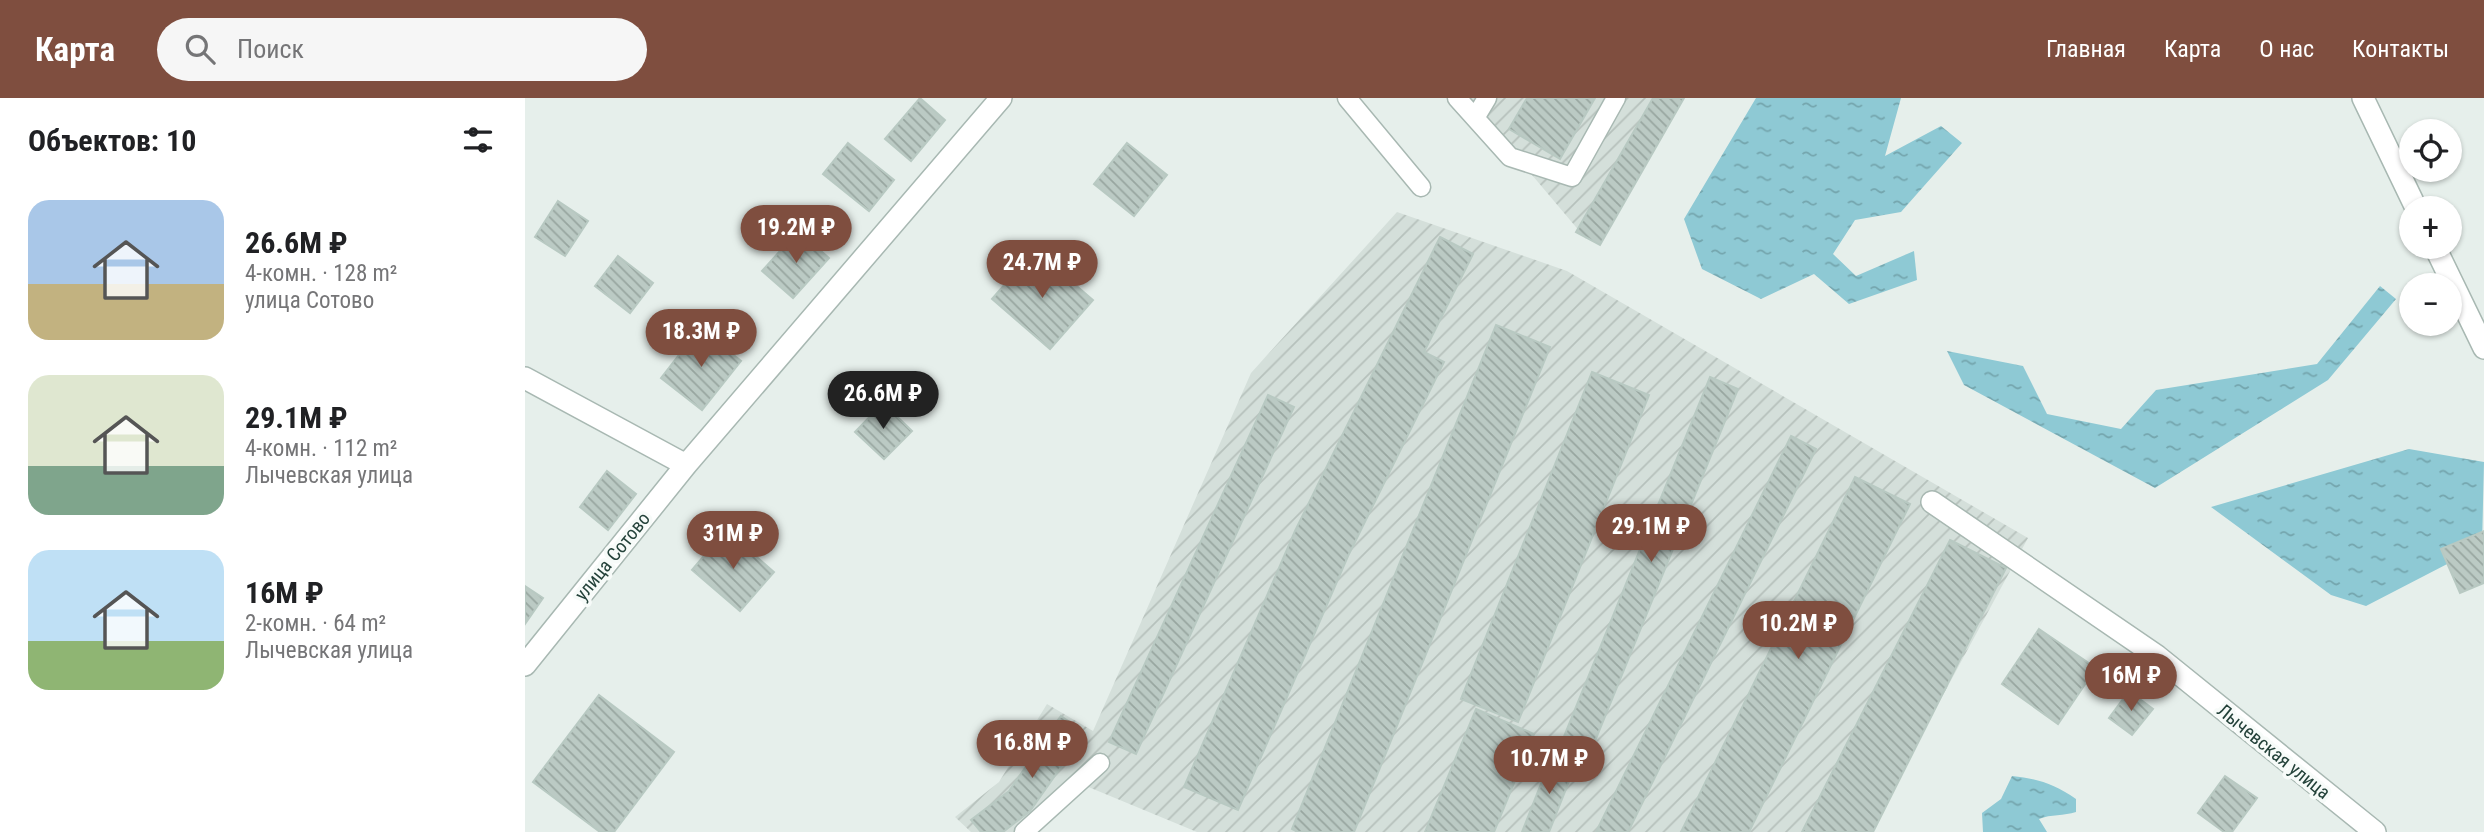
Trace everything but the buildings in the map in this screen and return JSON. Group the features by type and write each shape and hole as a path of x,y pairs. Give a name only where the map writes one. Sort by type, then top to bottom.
{"street":[{"name":"улица Сотово","path":"525,665 686,465 1001,98"},
{"path":"2363,98 2410,196"},
{"path":"2442,259 2478,320 2484,348"},
{"path":"525,378 686,465"},
{"name":"Лычевская улица","path":"1932,502 2157,656 2375,832"}],"lane":[{"path":"1347,98 1421,187"},
{"path":"1457,98 1510,157 1572,177 1616,98"},
{"path":"1475,118 1486,98"},
{"path":"1024,832 1100,763"}],"shaded area":[{"path":"1467,98 1666,98 1586,239"},
{"path":"1397,212 1567,271 2028,538 1869,832 1197,832 1086,786 1037,832 971,832 955,817 999,782 1047,704 1093,731 1251,373"}],"water":[{"path":"1756,98 1901,98 1885,156 1941,126 1962,143 1901,212 1855,220 1833,254 1856,276 1914,251 1917,280 1849,304 1814,274 1761,299 1702,269 1684,219"},
{"path":"2380,286 2396,299 2328,380 2155,488 1964,385 1947,351 2023,366 2047,414 2121,429 2156,390 2317,364"},
{"path":"2409,449 2484,462 2482,546 2366,606 2331,595 2211,507"},
{"path":"2012,776 2038,781 2061,790 2076,799 2076,812 2039,819 2047,832 1983,832 1982,813 2001,799"}]}
